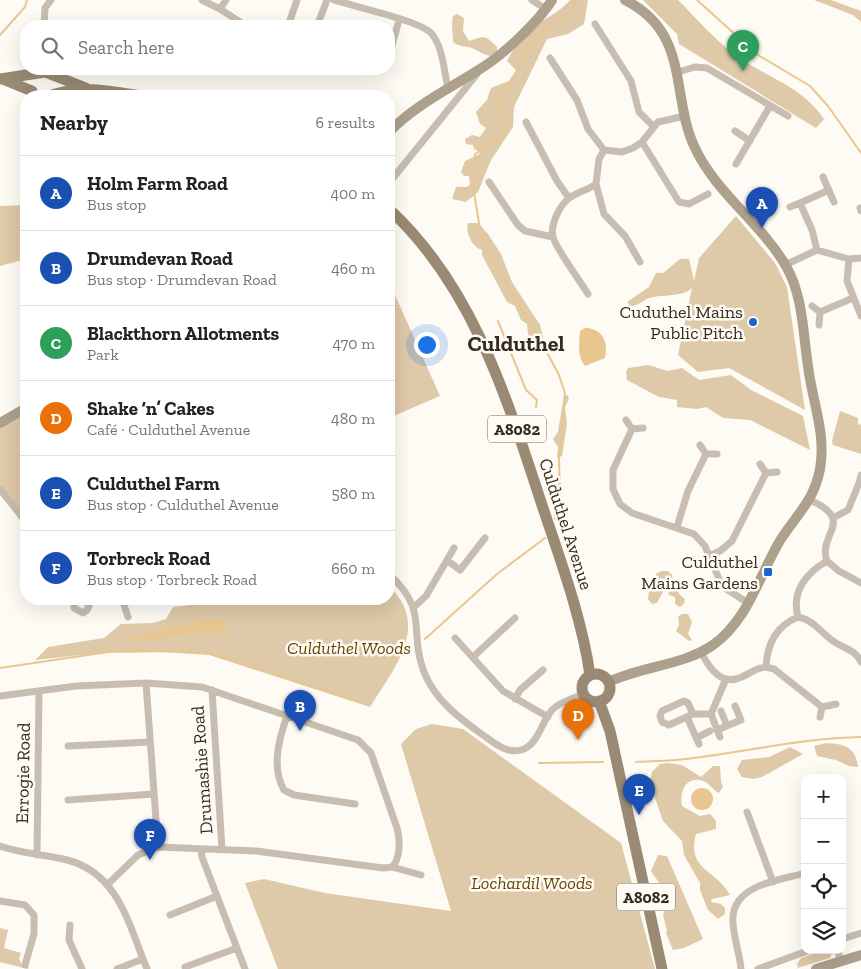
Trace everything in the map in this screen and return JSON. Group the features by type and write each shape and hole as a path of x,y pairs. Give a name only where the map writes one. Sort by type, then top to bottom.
{"main road":[{"path":"2,80 29,75"},
{"path":"32,90 30,84 41,75"},
{"path":"48,75 57,86 55,90"},
{"path":"53,75 86,88 100,90"},
{"path":"2,80 25,90"},
{"path":"67,90 86,88"},
{"name":"Culduthel Avenue","path":"395,216 433,260 464,306 493,366 516,427 559,556 585,643 590,675 583,686 584,694"},
{"path":"584,694 590,700 599,701 609,694 609,682 599,674 590,675"},
{"name":"A8082","path":"599,701 610,731 662,969"}],"street":[{"path":"41,0 45,8 44,20"},
{"path":"45,8 51,0"},
{"path":"202,0 237,20"},
{"path":"220,9 226,0"},
{"path":"290,20 297,0"},
{"path":"319,20 327,0"},
{"path":"334,0 400,20 431,32 437,42 448,88"},
{"path":"532,0 546,9"},
{"path":"395,173 482,68 546,9 552,0"},
{"path":"609,682 701,652 724,636 737,622 781,538 810,500 817,484 822,455 821,428 809,376 798,297 785,265 704,164 689,133 678,72 668,44 646,16 625,0"},
{"path":"395,36 400,20"},
{"path":"595,24 631,81 639,112 652,126"},
{"path":"550,58 577,100 588,128 604,150 622,152 633,148 642,142 652,126 664,119 685,116"},
{"path":"678,72 695,67 707,68 788,116"},
{"path":"395,127 416,109 482,68"},
{"path":"736,164 770,106"},
{"path":"526,122 557,181 569,198"},
{"path":"735,131 750,141"},
{"path":"642,142 678,202 688,204 708,194"},
{"path":"604,150 599,159 596,184 604,214 624,236 640,262"},
{"path":"823,177 834,202"},
{"path":"489,182 525,231 553,237"},
{"path":"588,294 553,237 556,215 569,198 588,191 596,184"},
{"path":"790,207 829,190"},
{"path":"800,203 812,230 817,250"},
{"path":"785,265 817,250 849,259 861,258"},
{"path":"849,259 847,281 861,316"},
{"path":"820,312 853,298"},
{"path":"812,306 820,312"},
{"path":"819,325 820,312"},
{"path":"0,423 20,411"},
{"path":"626,420 632,429"},
{"path":"632,429 643,428"},
{"path":"632,429 613,470 612,481 616,497 632,513 677,527 701,539 722,586 748,603"},
{"path":"700,445 706,454"},
{"path":"677,527 688,491 706,454"},
{"path":"706,454 717,454"},
{"path":"760,464 766,473"},
{"path":"766,473 777,472"},
{"path":"709,556 720,551 732,541 766,473"},
{"path":"833,518 848,510 860,483 861,475"},
{"path":"0,489 20,514"},
{"path":"810,500 822,505 833,518 832,534 824,547 827,561 839,571 861,582"},
{"path":"447,560 460,570 485,538"},
{"path":"414,606 426,596 454,548"},
{"path":"798,617 795,602 805,576 827,561"},
{"path":"395,580 406,590 414,606 421,664 427,679 443,702 497,745 513,751 522,750 532,743 548,717 560,704 584,694"},
{"path":"75,605 78,612 83,613 87,610 86,605"},
{"path":"124,605 128,617"},
{"path":"766,666 770,642 788,621 798,617 806,619 833,641 860,657"},
{"path":"473,657 515,618"},
{"path":"456,638 503,691 548,717"},
{"path":"701,652 709,668 726,679 738,679 758,667 766,666 774,669 822,707"},
{"path":"515,699 520,690 543,670"},
{"path":"716,733 711,714 726,679"},
{"path":"146,684 158,848"},
{"path":"0,696 76,686 146,684 202,687 358,740 371,753 399,836 397,860 392,867"},
{"name":"Drumashie Road","path":"212,690 222,849"},
{"name":"Errogie Road","path":"38,855 39,691"},
{"path":"822,707 836,704"},
{"path":"711,714 690,715 698,741 740,720 735,706"},
{"path":"820,717 822,707"},
{"path":"721,711 727,726"},
{"path":"287,716 278,748 280,779 284,790 294,795 355,804"},
{"path":"68,746 77,749 150,742"},
{"path":"342,801 345,792"},
{"path":"68,800 154,794"},
{"path":"747,812 774,882"},
{"path":"0,846 81,865 108,884 120,903 147,969"},
{"path":"108,884 138,855 158,848 256,851 383,868 392,867 421,876"},
{"path":"201,849 202,857 245,969"},
{"path":"741,969 733,916 736,904 752,889 801,875"},
{"path":"173,911 217,896"},
{"path":"0,901 25,905 34,914 34,934 24,960"},
{"path":"70,925 69,940 82,969"},
{"path":"846,938 861,933"},
{"path":"185,967 194,966 237,948"},
{"path":"758,969 801,953"},
{"path":"838,954 840,962"},
{"path":"816,969 861,955"},
{"path":"117,969 143,959"}],"green space":[{"path":"570,0 588,0 584,24 568,34 547,39 514,107 513,127 491,160 478,192 466,202 452,199 456,187 467,187 470,184 469,176 464,176 461,172 465,161 478,155 480,152 474,149 473,145 466,144 465,139 472,135 480,137 486,128 480,124 476,112 487,100 491,88 509,81 516,70 507,61 520,41 533,28"},
{"path":"643,0 678,0 712,35 734,54 793,89 815,107 824,119 816,128 679,44 677,34"},
{"path":"814,0 831,0 861,11 861,22 853,15"},
{"path":"457,14 464,18 463,31 469,41 481,37 487,38 497,47 497,52 491,56 472,48 455,44 453,42 452,19"},
{"path":"20,205 20,261 0,266 0,206"},
{"path":"736,216 775,263 787,287 805,410 729,368 698,372 678,355 692,288 685,293 650,298 634,306 627,302 649,287 656,273 663,273 680,259 689,259 694,281 699,258"},
{"path":"468,223 478,223 501,254 512,282 540,325 544,341 538,342 528,335 527,324 521,320 515,306 507,302 482,255 482,250 475,246 470,239"},
{"path":"395,295 440,396 395,415"},
{"path":"648,365 668,371 682,368 699,380 731,375 751,390 803,416 810,450 750,420 723,418 706,407 697,409 677,407 677,400 659,397 627,380 626,372 628,368"},
{"path":"564,395 567,395 569,398 565,408 567,423 562,456 557,458 558,447 553,439 558,432"},
{"path":"840,411 858,418 858,425 861,424 861,454 833,445 832,441"},
{"path":"20,416 20,510 0,485 0,428"},
{"path":"661,571 668,571 672,575 673,585 676,586 679,594 685,599 684,604 680,607 675,604 675,597 669,595 668,588 664,590 657,603 652,604 648,599 649,592 658,587 655,580 656,574"},
{"name":"Culduthel Woods","path":"395,594 401,601 407,616 408,632 398,662 370,707 209,655 160,652 108,652 35,660 48,647 104,638 121,624 153,623 166,619 173,607 191,605 395,605"},
{"path":"682,614 688,614 692,622 688,634 692,640 689,641 676,631 679,625 678,617"},
{"name":"Lochardil Woods","path":"432,724 463,729 621,843 655,969 278,969 245,883 264,879 325,893 451,911 401,744 416,729"},
{"path":"826,743 838,744 852,751 857,760 858,767 817,756 814,746"},
{"path":"790,747 803,754 762,777 753,779 742,777 737,769 742,760 769,757"},
{"path":"660,764 682,765 701,777 713,766 720,766 723,787 719,793 705,782 692,780 685,786 681,801 682,806 700,816 710,814 716,821 716,829 696,834 694,846 695,855 699,863 718,880 730,895 712,899 711,902 721,904 725,908 725,914 718,919 708,910 700,890 700,883 684,855 682,841 663,821 653,792 650,781 652,772"},
{"path":"658,855 667,856 703,939 684,948 673,950 666,933 663,915 668,903 668,896 651,871"},
{"path":"0,928 8,930 4,948 21,953 19,959 22,965 29,967 28,969 0,962"},
{"path":"812,954 832,954 830,958 798,968 797,964 801,958"}],"shaded area":[{"path":"585,328 596,330 600,333 605,341 606,352 605,358 585,366 582,362 579,345 580,331"},
{"path":"208,619 225,621 228,630 211,634 199,633 126,642 134,637"},
{"path":"698,788 706,788 713,795 713,803 706,810 698,810 691,803 691,795"}],"waterway":[{"path":"0,35 25,7 27,0"},
{"path":"555,519 560,498 559,459 565,393 559,375 543,345 489,254 481,235 473,187 475,154 498,140 506,129 499,111 501,94 516,74 522,55 533,39 566,16 577,0"},
{"path":"697,0 758,55 810,86 828,106 861,153"},
{"path":"498,321 526,390 537,400 536,407"},
{"path":"425,639 497,574 545,538"},
{"path":"0,668 108,652 175,651 211,653 362,702"},
{"path":"636,762 687,759 798,742 861,737"},
{"path":"539,763 603,762"}],"place":[{"name":"Blackthorn Allotments","path":"743,71"},
{"name":"Holm Farm Road","path":"762,228"},
{"name":"Cuduthel Mains Public Pitch","path":"753,322"},
{"name":"Culduthel Mains Gardens","path":"768,572"},
{"name":"Drumdevan Road","path":"300,731"},
{"name":"Shake ‘n’ Cakes","path":"578,740"},
{"name":"Culduthel Farm","path":"639,815"},
{"name":"Torbreck Road","path":"150,860"}],"district":[{"name":"Culduthel","path":"516,343"}]}
